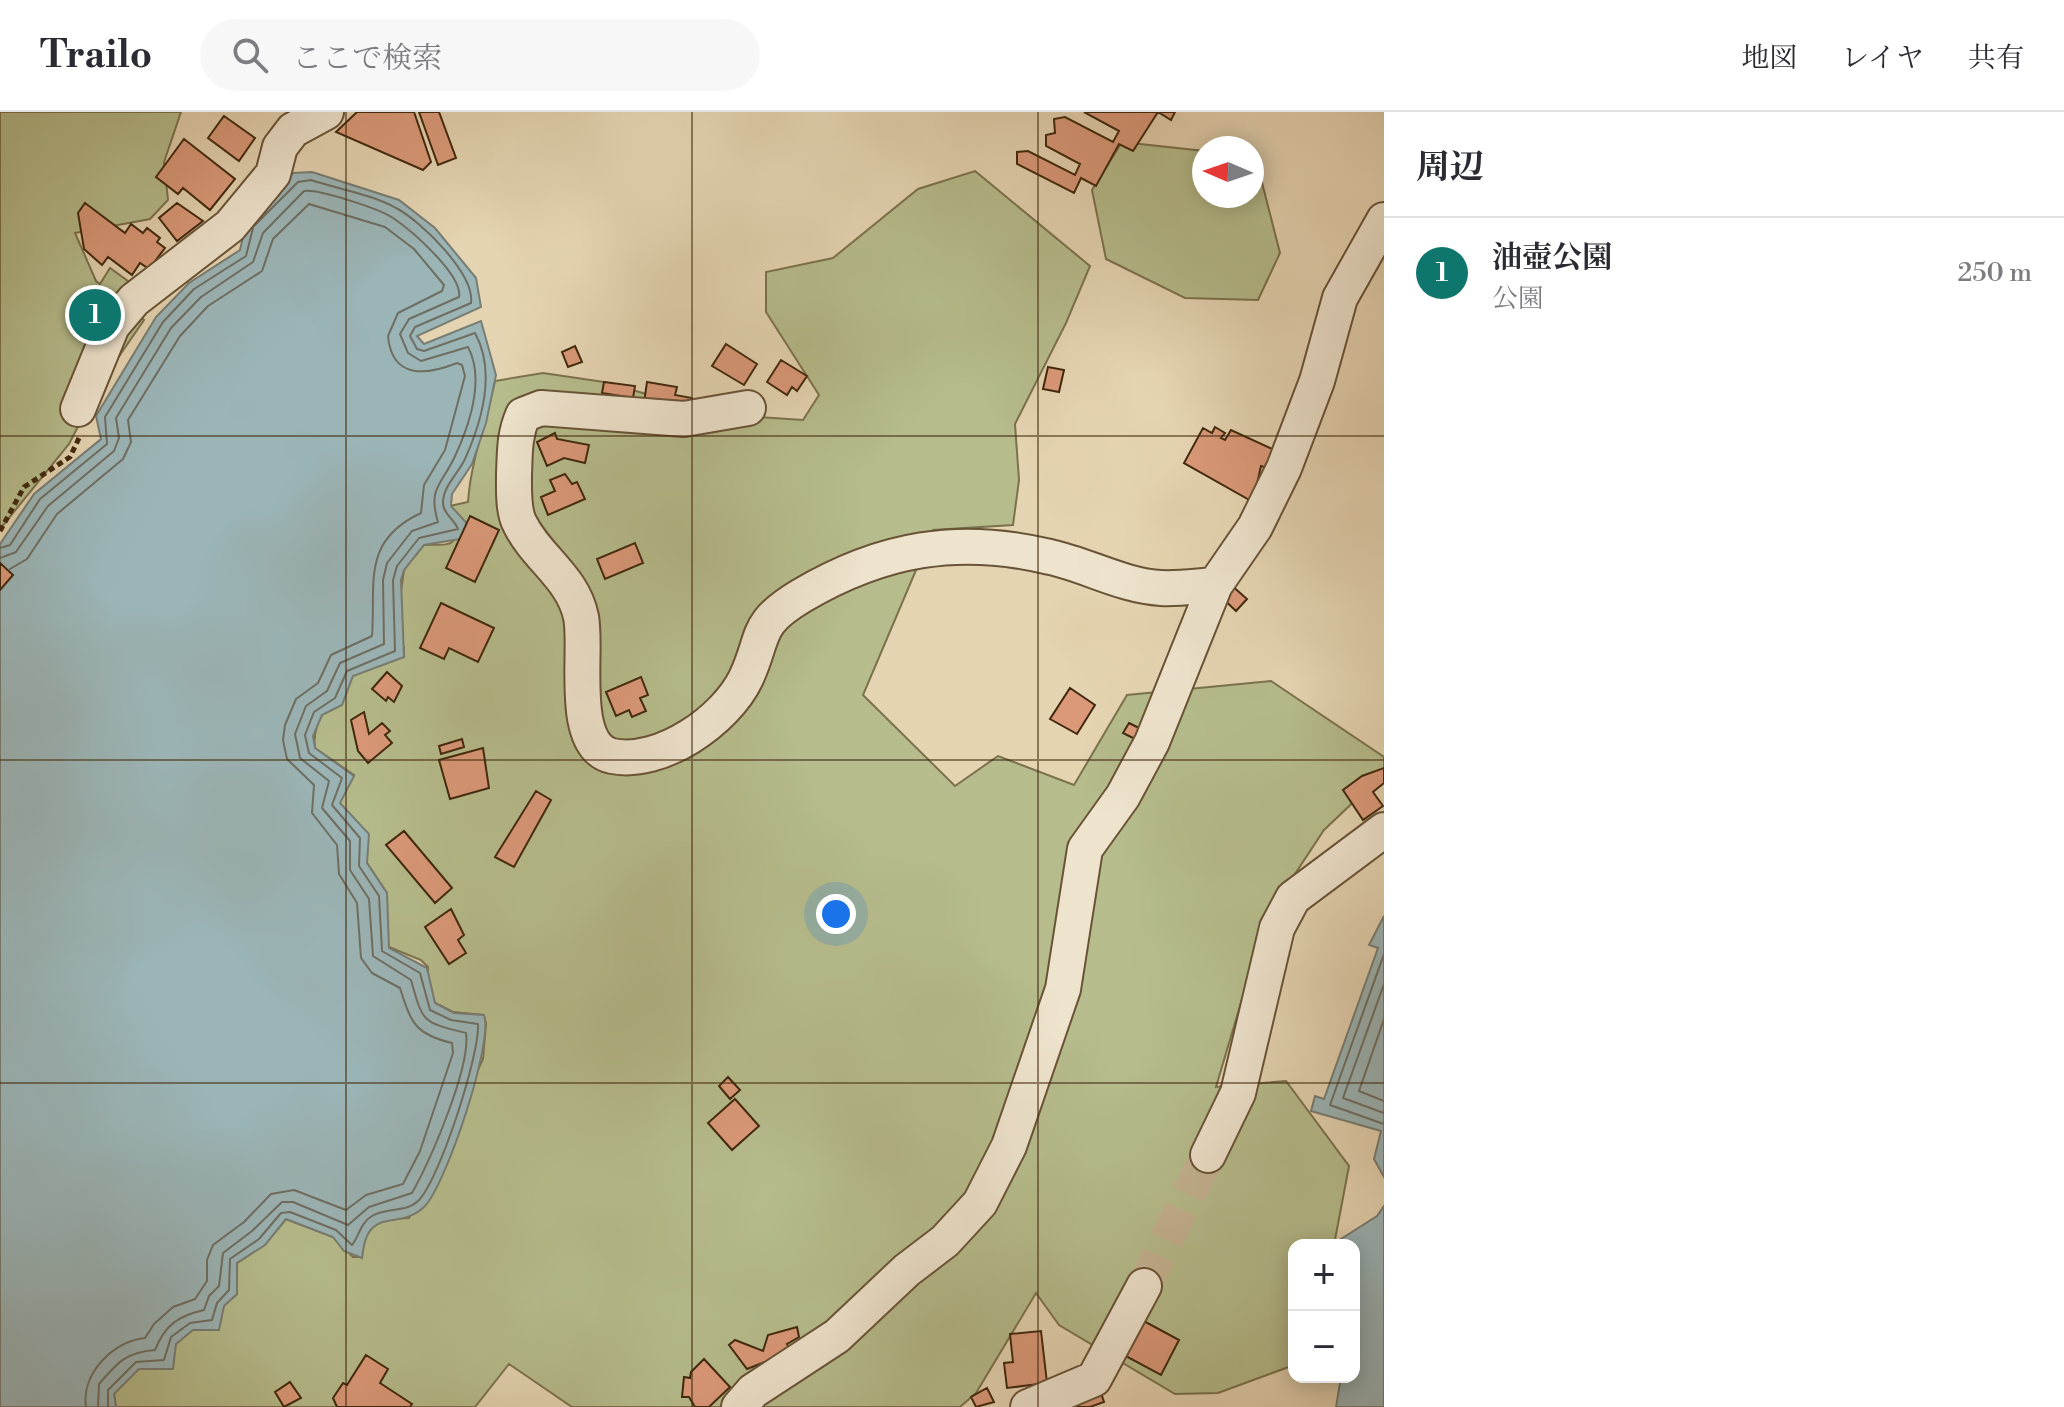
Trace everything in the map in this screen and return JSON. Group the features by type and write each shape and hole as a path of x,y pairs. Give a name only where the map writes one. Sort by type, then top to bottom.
{"street":[{"path":"78,409 112,326 134,300 230,226 273,174 280,147 293,130 326,112"},
{"path":"739,1407 753,1391 837,1336 907,1270 945,1241 980,1203 1009,1146 1063,989 1085,849 1123,796 1152,742 1215,585 1255,527 1284,468 1317,381 1340,298 1384,220"},
{"path":"748,408 684,419 541,408 523,415 515,435 518,520 538,550 570,585 582,618 584,722 594,744 610,756 644,756 681,743 715,717 745,680 764,623 801,596 877,562 928,547 999,546 1053,557 1160,588 1215,585"},
{"path":"1208,1155 1238,1093 1277,928 1293,898 1384,830"},
{"path":"1028,1407 1094,1379 1144,1286"}],"path":[{"path":"0,531 24,487 70,457 79,440 78,409"}],"green space":[{"path":"0,112 181,112 164,162 168,200 150,219 75,233 96,281 100,284 110,268 128,281 117,299 144,320 100,384 69,444 0,529"},
{"path":"1122,142 1192,150 1192,208 1264,208 1264,191 1280,253 1258,300 1185,298 1106,259 1092,190"},
{"path":"975,171 1090,266 1066,323 1015,424 1019,480 1013,525 933,530 863,695 955,786 998,756 1074,785 1127,695 1271,681 1384,757 1384,773 1324,830 1266,918 1216,1087 1286,1081 1349,1166 1335,1239 1288,1239 1288,1367 1218,1393 1175,1394 1059,1325 1036,1293 976,1393 960,1407 572,1407 509,1364 475,1407 116,1407 114,1394 127,1376 175,1344 237,1294 237,1263 265,1244 286,1219 333,1237 353,1257 362,1257 366,1236 374,1225 409,1218 483,1059 486,1023 483,1015 453,1012 435,1003 428,987 428,967 421,960 389,947 383,920 387,893 367,863 339,803 341,793 354,775 315,748 315,738 325,709 351,677 404,657 404,647 385,631 389,612 401,591 404,570 424,545 450,543 456,536 460,520 450,506 468,502 475,456 495,381 543,373 604,382 717,414 803,420 819,395 766,312 766,272 833,258 918,189"}],"water":[{"path":"312,172 399,200 435,228 476,278 481,307 417,336 424,344 481,321 496,375 486,423 472,464 452,494 451,506 472,529 472,537 424,545 404,570 401,580 404,657 353,676 342,705 322,715 313,736 315,748 354,776 340,803 369,834 367,863 387,893 389,948 427,968 435,1003 454,1013 484,1015 482,1053 475,1081 456,1143 434,1193 415,1214 377,1224 370,1230 362,1258 344,1251 333,1237 286,1219 265,1245 237,1263 237,1294 224,1306 219,1330 193,1330 176,1344 173,1369 139,1369 114,1394 116,1407 0,1407 0,544 34,494 101,439 96,416 156,317 189,283 240,250 246,223 293,173"},
{"path":"1384,916 1384,1177 1374,1159 1381,1131 1311,1111 1315,1096 1324,1099 1378,948 1369,945"},
{"path":"1384,1206 1384,1407 1336,1407 1340,1383 1360,1383 1360,1239 1341,1239 1377,1216"}],"building":[{"path":"357,112 414,112 431,162 423,170 336,132"},
{"path":"419,112 439,112 456,158 438,165"},
{"path":"1084,112 1158,112 1133,151 1119,144 1096,186 1081,178 1074,193 1017,164 1017,152 1028,151 1075,175 1080,164 1046,146 1046,135 1055,133 1054,119 1065,117 1113,142 1119,131"},
{"path":"1158,112 1175,112 1171,120"},
{"path":"224,116 255,138 239,161 208,138"},
{"path":"184,139 235,179 210,210 183,188 178,194 156,177"},
{"path":"85,203 125,233 131,224 143,233 147,228 160,238 157,242 165,248 149,269 140,263 132,275 108,257 102,265 84,249 78,213"},
{"path":"177,203 203,221 177,241 159,218"},
{"path":"726,344 757,364 744,385 712,366"},
{"path":"575,346 582,362 568,367 562,352"},
{"path":"781,360 807,376 797,391 792,387 787,395 767,382"},
{"path":"1048,367 1064,370 1059,392 1043,389"},
{"path":"604,382 635,386 633,398 602,393"},
{"path":"647,382 677,387 675,395 692,398 691,411 644,403"},
{"path":"1215,427 1225,433 1221,438 1225,440 1231,430 1279,452 1273,470 1261,466 1253,502 1184,463 1203,428 1212,433"},
{"path":"555,433 557,439 589,445 585,463 564,458 547,466 537,442"},
{"path":"565,474 572,484 577,482 585,499 548,515 541,497 555,491 550,480"},
{"path":"470,516 499,530 475,582 446,568"},
{"path":"635,543 643,563 605,579 597,559"},
{"path":"0,563 13,575 0,590"},
{"path":"1230,584 1247,599 1236,611 1220,596"},
{"path":"441,603 494,628 478,662 449,648 444,659 420,648"},
{"path":"387,672 402,686 394,702 388,697 386,701 372,689"},
{"path":"641,677 648,695 640,698 646,711 632,717 629,710 616,716 606,692"},
{"path":"1070,688 1095,705 1077,734 1050,719"},
{"path":"364,712 369,734 382,723 390,731 385,735 392,743 368,763 358,751 351,720"},
{"path":"1129,723 1141,729 1135,739 1123,733"},
{"path":"462,739 464,747 441,754 439,746"},
{"path":"483,748 489,788 450,799 439,760"},
{"path":"1384,768 1384,783 1373,792 1383,806 1363,820 1343,790 1362,776"},
{"path":"536,791 551,800 514,867 495,857"},
{"path":"404,831 452,888 435,903 386,845"},
{"path":"451,909 464,935 458,940 466,953 449,964 425,927"},
{"path":"728,1077 740,1090 730,1099 719,1086"},
{"path":"735,1099 759,1126 732,1150 708,1123"},
{"path":"1140,1319 1179,1340 1161,1375 1122,1354"},
{"path":"797,1327 799,1337 787,1344 794,1355 775,1368 770,1360 747,1369 729,1345 735,1340 763,1351 768,1335"},
{"path":"1041,1331 1047,1383 1007,1388 1004,1363 1013,1362 1010,1334"},
{"path":"366,1355 388,1369 380,1383 412,1404 410,1407 337,1407 333,1398 343,1383 347,1385"},
{"path":"704,1359 730,1387 709,1407 695,1407 689,1397 682,1397 684,1377 690,1378 691,1372"},
{"path":"290,1382 301,1398 284,1407 275,1392"},
{"path":"987,1388 994,1402 976,1407 971,1397"},
{"path":"1100,1390 1104,1402 1090,1407 1067,1407"}],"tunnel":[{"path":"1144,1286 1208,1155"}],"place":[{"name":"油壺公園","path":"95,315"}]}
